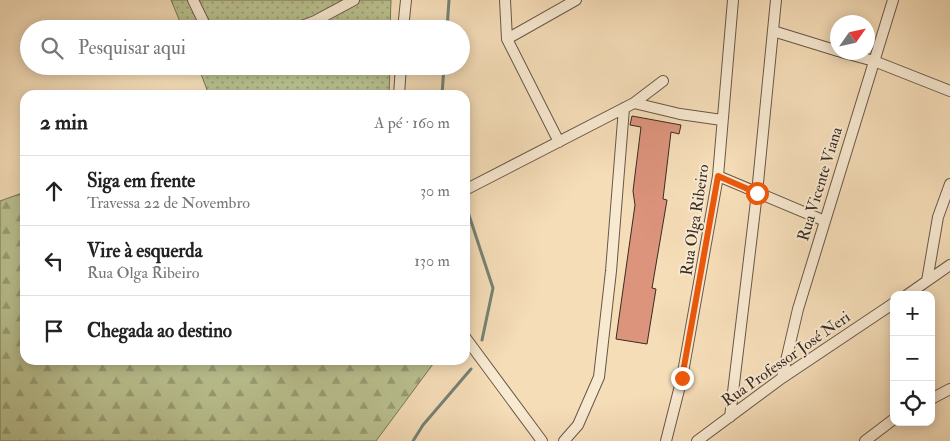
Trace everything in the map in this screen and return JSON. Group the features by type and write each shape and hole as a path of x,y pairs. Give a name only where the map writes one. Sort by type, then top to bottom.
{"street":[{"path":"193,0 203,20"},
{"path":"317,20 354,0"},
{"path":"404,20 406,0"},
{"path":"504,0 507,39 560,142"},
{"path":"507,39 576,0"},
{"name":"Rua Olga Ribeiro","path":"666,441 682,378 718,176 733,0"},
{"path":"730,417 757,193 776,0"},
{"name":"Rua Vicente Viana","path":"782,378 798,309 893,0"},
{"path":"773,30 830,48"},
{"path":"867,60 950,91"},
{"path":"399,90 400,75"},
{"path":"470,187 634,103 663,81"},
{"path":"634,103 680,114 722,120"},
{"path":"564,441 578,424 599,377 611,271 624,108"},
{"path":"718,176 824,221"},
{"path":"927,281 938,217 950,184"},
{"path":"913,291 950,265"},
{"name":"Rua Professor José Neri","path":"697,441 782,378 890,306"},
{"path":"470,344 542,441"},
{"path":"935,397 950,389"},
{"path":"865,441 890,422"}],"green space":[{"path":"171,0 391,0 390,20 179,20"},
{"path":"201,75 390,75 389,90 207,90"},
{"path":"20,194 20,365 432,365 376,441 0,441 0,201"}],"building":[{"path":"632,116 681,125 679,134 671,132 663,199 667,200 652,288 656,289 647,344 616,339 635,205 633,191 641,127 630,125"}],"waterway":[{"path":"448,20 449,0"},
{"path":"442,90 443,75"},
{"path":"470,218 493,288 482,340"},
{"path":"413,441 423,425 471,369"}],"route":[{"path":"682,378 718,176 757,193"}]}
